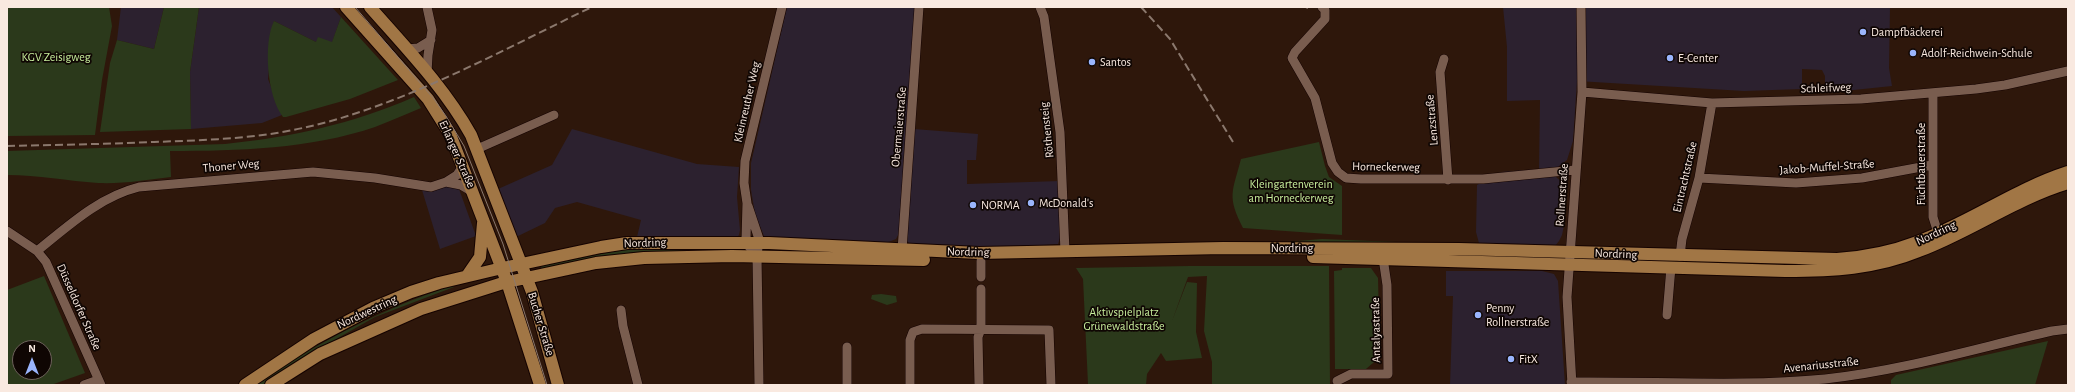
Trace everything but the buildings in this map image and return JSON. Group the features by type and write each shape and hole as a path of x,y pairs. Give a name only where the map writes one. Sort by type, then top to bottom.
{"main road":[{"name":"Erlanger Straße","path":"346,7 432,104 450,134 507,282"},
{"name":"Erlanger Straße","path":"370,7 407,49 457,111 477,149 521,264"},
{"name":"Nordring","path":"507,282 596,263 622,260 757,256 981,261 1240,256 1569,258 1680,256 1837,259 1888,251 1917,242 1938,233 2019,191 2068,172"},
{"name":"Nordring","path":"502,268 600,246 627,243 753,243 862,246 902,250 971,253 1223,248 1443,249 1671,267 1823,271 1875,265 1929,247 2018,202 2068,183"},
{"path":"467,276 480,257 484,220"},
{"name":"Bucher Straße","path":"521,264 544,330 558,385"},
{"name":"Nordwestring","path":"245,385 305,344 360,314 411,292 502,268"},
{"name":"Bucher Straße","path":"507,282 540,385"},
{"name":"Nordwestring","path":"271,385 320,354 397,318 451,298 507,282"}],"street":[{"path":"427,7 432,26 427,73"},
{"name":"Kleinreuther Weg","path":"757,256 753,243 756,230 747,202 744,183 745,161 782,7"},
{"name":"Obermaierstraße","path":"902,250 919,7"},
{"name":"Röthensteig","path":"1040,7 1044,18 1060,132 1065,252"},
{"name":"Horneckerweg","path":"1322,7 1325,10 1325,19 1295,52 1292,58 1315,98 1329,156 1334,168 1343,176 1353,179 1448,180 1506,177 1576,170"},
{"name":"Rollnerstraße","path":"1572,383 1566,304 1582,92 1581,7"},
{"path":"407,49 418,48 431,40"},
{"name":"Lenzstraße","path":"1444,59 1440,72 1448,180"},
{"name":"Schleifweg","path":"1582,92 1712,103 1861,99 1933,94 2006,85 2068,71"},
{"name":"Füchtbauerstraße","path":"1933,94 1933,218 1938,233"},
{"name":"Eintrachtstraße","path":"1680,256 1682,239 1698,178 1712,103"},
{"path":"477,149 554,115"},
{"name":"Jakob-Muffel-Straße","path":"1698,178 1796,183 1862,178 1932,165"},
{"name":"Thoner Weg","path":"37,251 98,204 125,190 139,187 313,172 374,178 423,187 431,187 446,182 457,176 463,166"},
{"name":"Thoner Weg","path":"446,182 461,184 473,192"},
{"name":"Düsseldorfer Straße","path":"7,231 37,251 46,262 99,382"},
{"path":"757,256 759,385"},
{"name":"Antalyastraße","path":"1337,381 1351,374 1388,374 1387,284 1383,258"},
{"path":"981,261 981,277"},
{"path":"1667,315 1671,267"},
{"path":"979,385 978,337 981,329 981,289"},
{"path":"621,310 623,326 638,385"},
{"path":"910,385 910,340 913,332 922,329 981,329 1049,330 1051,385"},
{"name":"Avenariusstraße","path":"1572,383 1780,384 1860,374 2068,329"},
{"path":"847,347 847,385"},
{"path":"84,385 99,382"}],"shaded area":[{"path":"121,7 164,7 154,49 117,40"},
{"path":"199,7 332,7 341,17 332,43 316,42 274,21 268,79 282,115 262,123 191,129 190,72"},
{"path":"787,7 921,7 914,129 978,134 976,160 967,160 967,184 1060,181 1060,238 1058,244 1002,248 911,245 899,233 896,239 886,243 764,236 755,214 751,190 751,163"},
{"path":"1503,7 1890,7 1889,68 1892,86 1825,93 1825,76 1822,70 1802,69 1802,89 1744,91 1577,81 1573,141 1567,160 1559,166 1556,177 1563,183 1565,190 1565,221 1559,241 1555,246 1480,247 1476,232 1477,185 1501,172 1539,169 1540,100 1507,101 1507,47"},
{"path":"572,129 697,164 739,167 737,197 740,230 739,235 736,238 637,237 641,220 577,202 555,208 545,223 516,237 498,189 552,165"},
{"path":"445,186 457,187 459,189 476,236 440,249 422,190 433,191"},
{"path":"1446,271 1542,271 1554,274 1558,281 1565,385 1450,385 1453,296 1446,296"}],"green space":[{"name":"KGV Zeisigweg","path":"7,7 109,7 112,26 102,80 95,135 7,136"},
{"path":"164,7 199,7 190,72 191,129 100,132 110,63 117,40 154,49"},
{"path":"341,17 398,80 350,99 283,117 273,97 268,70 269,42 274,21 316,42 318,37 332,42"},
{"path":"414,97 421,108 375,127 325,140 248,149 170,151 171,177 135,182 98,183 7,175 7,151 225,144 274,138 345,122 368,115"},
{"name":"Kleingartenverein am Horneckerweg","path":"1319,142 1329,177 1342,186 1342,235 1243,228 1233,201 1233,187 1241,159"},
{"path":"1322,239 1397,242 1397,245 1285,242"},
{"path":"636,247 720,247 720,250 634,252 542,272 541,266"},
{"name":"Aktivspielplatz Grünewaldstraße","path":"1329,266 1330,385 1212,385 1212,362 1204,331 1207,276 1188,277 1172,321 1187,282 1197,283 1196,332 1202,358 1166,361 1161,353 1147,374 1146,385 1088,384 1083,279 1076,268"},
{"path":"1342,268 1371,268 1378,278 1380,357 1366,369 1335,369 1334,271 1342,270"},
{"path":"44,276 85,373 51,385 7,385 7,290"},
{"path":"453,285 454,287 375,317 338,338 266,385 256,385 327,340 400,305"},
{"path":"881,294 896,296 897,302 887,305 871,299 872,295"},
{"path":"2048,341 2035,385 1891,385 1891,380 1896,375"}],"tram line":[{"path":"355,7 434,99 464,146 503,244 547,385"}],"railway":[{"path":"7,146 212,140 269,134 307,127 380,105 416,91 488,58 592,7"},
{"path":"1141,7 1170,39 1233,142"}],"place":[{"name":"Dampfbäckerei","path":"1863,32"},
{"name":"Adolf-Reichwein-Schule","path":"1913,53"},
{"name":"E-Center","path":"1670,58"},
{"name":"Santos","path":"1092,62"},
{"name":"McDonald's","path":"1031,203"},
{"name":"NORMA","path":"973,205"},
{"name":"Penny Rollnerstraße","path":"1478,315"},
{"name":"FitX","path":"1511,359"}]}
